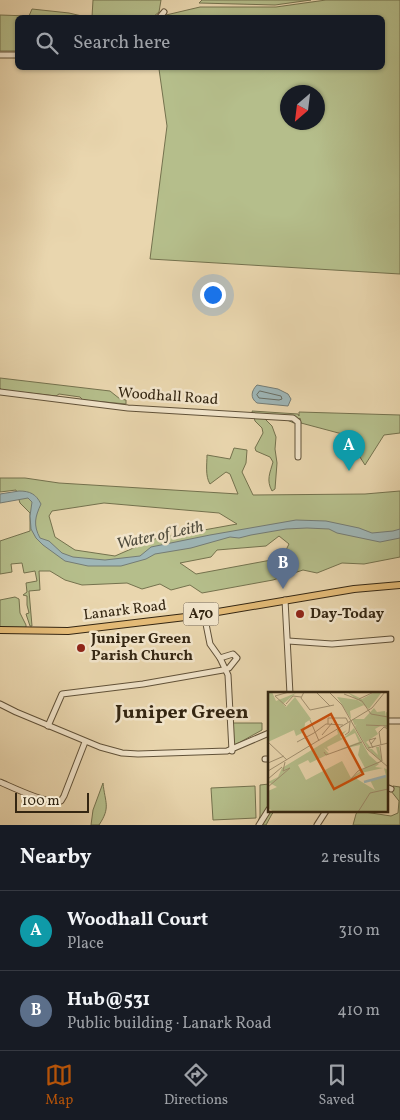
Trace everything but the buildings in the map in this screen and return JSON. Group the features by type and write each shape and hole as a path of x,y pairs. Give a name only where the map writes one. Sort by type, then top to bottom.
{"main road":[{"name":"Lanark Road","path":"0,630 68,631 204,614 354,589 400,585"}],"street":[{"path":"161,15 164,12"},
{"path":"0,55 15,55"},
{"name":"Woodhall Road","path":"0,392 128,408 292,418 298,422 298,457"},
{"path":"285,600 290,692"},
{"path":"204,614 210,644 226,669 232,750"},
{"path":"288,640 332,644 390,639"},
{"path":"48,726 63,693 144,684 226,669 236,660 236,656 233,654 220,658"},
{"path":"0,704 86,742 107,750 130,754 232,750 268,733"},
{"path":"0,782 41,798 56,802 61,801 86,742"},
{"path":"259,825 268,811"},
{"path":"317,825 325,812"}],"green space":[{"path":"93,0 161,0 159,12 155,15 92,15"},
{"path":"202,0 311,0 275,5 199,3"},
{"path":"326,0 400,0 400,274 150,259 167,126 159,70 385,70 385,15 166,15 200,7 276,7"},
{"path":"32,9 78,15 29,15"},
{"path":"0,15 15,16 15,51 0,51"},
{"path":"0,378 110,391 120,399 126,400 126,404 83,400 80,397 59,394 56,396 2,390 0,388"},
{"path":"252,411 298,414 299,416 299,412 400,415 400,433 384,435 365,465 346,435 301,423 300,418 294,423 280,417 265,419 272,426 276,437 277,463 275,489 272,491 269,480 273,462 270,457 256,451 255,448 263,433 262,428 255,421"},
{"path":"234,448 247,450 246,463 242,472 253,495 365,494 400,491 400,557 364,564 342,563 317,573 303,570 273,580 202,593 190,585 171,590 160,584 142,589 127,583 82,585 65,580 50,571 39,571 40,590 29,591 32,626 30,626 26,614 29,613 27,596 23,595 27,592 26,583 37,581 35,571 24,573 22,563 11,564 12,572 0,574 0,541 30,531 30,513 20,503 16,490 0,492 0,478 25,478 59,483 238,494 230,474 226,472 210,484 207,477 207,455 230,459","holes":["104,503 219,513 237,524 154,539 115,556 75,550 55,537 49,516 52,511","279,536 289,544 282,558 196,574 180,563 211,557 217,550 266,546"]},
{"path":"15,597 19,599 20,613 26,625 26,630 0,632 0,600"},
{"path":"233,723 262,723 262,730 235,745 233,743"},
{"path":"103,783 106,805 105,814 99,825 91,825 93,810"},
{"path":"268,784 268,812 274,812 266,825 257,825 260,816 260,785"},
{"path":"255,786 256,818 213,820 211,788"},
{"path":"393,786 400,787 400,825 353,825 357,812 391,816 398,813 399,801 391,791"}],"water":[{"path":"257,385 278,389 288,394 291,399 288,406 257,403 253,399 252,394"},
{"path":"19,491 32,494 41,504 36,521 36,529 40,538 49,541 62,553 73,557 105,560 140,556 151,547 296,520 326,521 359,528 372,533 400,529 400,538 380,542 337,533 329,529 286,529 239,538 230,537 191,548 155,554 146,559 121,566 88,566 65,561 36,538 31,529 32,502 28,498 0,503 0,494"}],"place":[{"name":"Woodhall Court","path":"349,471"},
{"name":"Hub@531","path":"283,589"},
{"name":"Day-Today","path":"300,614"},
{"name":"Juniper Green Parish Church","path":"81,648"}],"district":[{"name":"Juniper Green","path":"182,713"}],"water label":[{"name":"Water of Leith","path":"160,536"}]}
